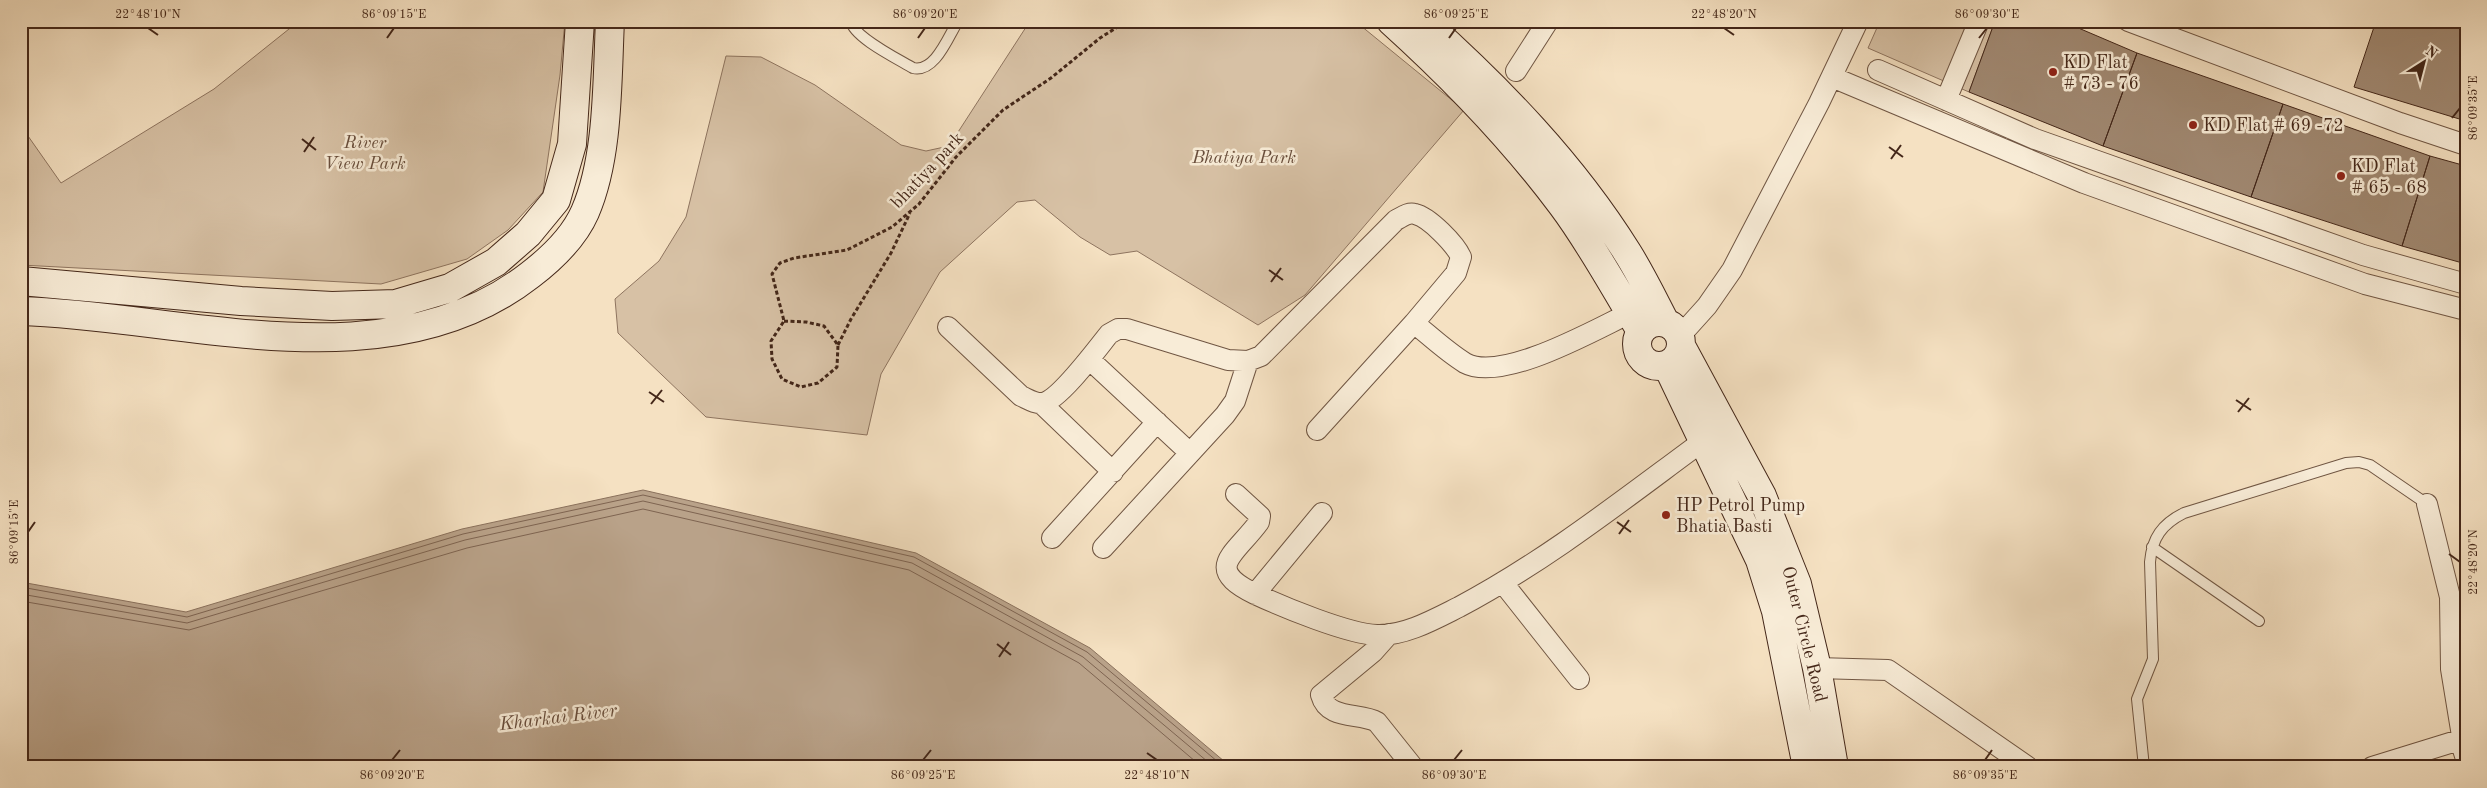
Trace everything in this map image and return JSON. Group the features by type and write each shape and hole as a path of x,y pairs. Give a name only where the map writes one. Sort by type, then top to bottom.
{"main road":[{"path":"21,281 241,301 332,306 396,304 450,288 496,262 528,234 556,200 572,144 580,21"},
{"path":"21,311 56,312 249,333 335,339 398,332 454,316 508,293 555,256 585,213 597,171 606,113 610,21"},
{"path":"1391,21 1481,109 1562,205 1595,253 1661,336"},
{"path":"1423,21 1519,113 1591,198 1628,253 1661,336"},
{"name":"Outer Circle Road","path":"1661,336 1703,441 1760,560 1776,611 1807,767"},
{"name":"Outer Circle Road","path":"1661,336 1762,496 1797,584 1817,668 1834,767"}],"street":[{"path":"1516,71 1548,21"},
{"path":"1414,323 1466,364 1486,368 1661,336 1707,306 1732,270 1832,77 1858,21"},
{"path":"1946,100 1979,21"},
{"path":"2128,21 2400,123 2466,144"},
{"path":"1878,70 2044,143 2363,255 2466,284"},
{"path":"1832,77 2084,183 2366,284 2466,310"},
{"path":"948,327 1021,396 1032,402 1041,403 1059,393 1109,334 1118,329 1127,329 1219,358 1248,361 1261,356 1396,220 1406,214 1415,214 1442,234 1457,249 1461,257 1456,273 1414,323 1317,430"},
{"path":"1089,359 1190,453"},
{"path":"1103,548 1225,415 1235,401 1248,361"},
{"path":"1041,403 1113,472"},
{"path":"1052,538 1157,422"},
{"path":"1236,494 1260,516 1259,522 1231,555 1226,565 1227,574 1231,580 1255,594 1356,633 1389,634 1434,620 1503,583 1572,537 1703,441"},
{"path":"2378,766 2464,746 2451,669 2450,597 2427,504"},
{"path":"1255,594 1322,513"},
{"path":"1503,583 1579,679"},
{"path":"1389,634 1377,648 1322,695 1328,706 1337,712 1348,716 1370,718 1377,722 1413,767"},
{"path":"1817,668 1888,670 2028,767"}],"lane":[{"path":"851,21 854,29 862,37 913,68 923,70 932,62 958,21"},
{"path":"2144,767 2137,699 2153,659 2152,547 2163,527 2184,513 2346,464 2359,462 2370,465 2427,504"},
{"path":"2152,547 2258,621"}],"path":[{"name":"bhatiya park","path":"784,321 772,274 780,263 794,258 847,250 892,227 919,204 956,158 1003,110 1051,78 1100,38 1127,21"},
{"path":"838,345 824,326 806,322 784,321 771,341 772,360 782,379 800,387 818,384 836,367 838,345 851,319 891,253 911,210"}],"green space":[{"name":"River View Park","path":"299,21 565,21 560,75 543,192 508,230 467,259 381,284 21,265 21,126 61,183 214,89"},
{"name":"Bhatiya Park","path":"1030,21 1355,21 1464,110 1305,295 1258,325 1137,251 1110,255 1080,237 1035,200 1017,202 940,272 881,374 867,435 706,417 618,333 615,299 659,261 686,217 726,56 761,57 815,85 901,145 926,151 949,146"},
{"path":"1880,21 1995,21 1969,92 1868,48"}],"water":[{"name":"Kharkai River","path":"643,490 916,553 1090,648 1231,767 21,767 21,582 186,612 462,529"}],"building":[{"name":"KD Flat # 73 - 76","path":"1995,21 2062,21 2137,53 2103,146 1969,92"},
{"path":"2376,21 2466,21 2466,121 2354,87"},
{"name":"KD Flat # 69 -72","path":"2137,53 2283,104 2251,197 2103,146"},
{"name":"KD Flat # 65 - 68","path":"2283,104 2430,156 2402,246 2251,197"},
{"path":"2430,156 2466,166 2466,264 2402,246"}],"place":[{"name":"KD Flat # 73 - 76","path":"2053,72"},
{"name":"KD Flat # 69 -72","path":"2193,125"},
{"name":"KD Flat # 65 - 68","path":"2341,176"},
{"name":"HP Petrol Pump Bhatia Basti","path":"1666,515"}]}
